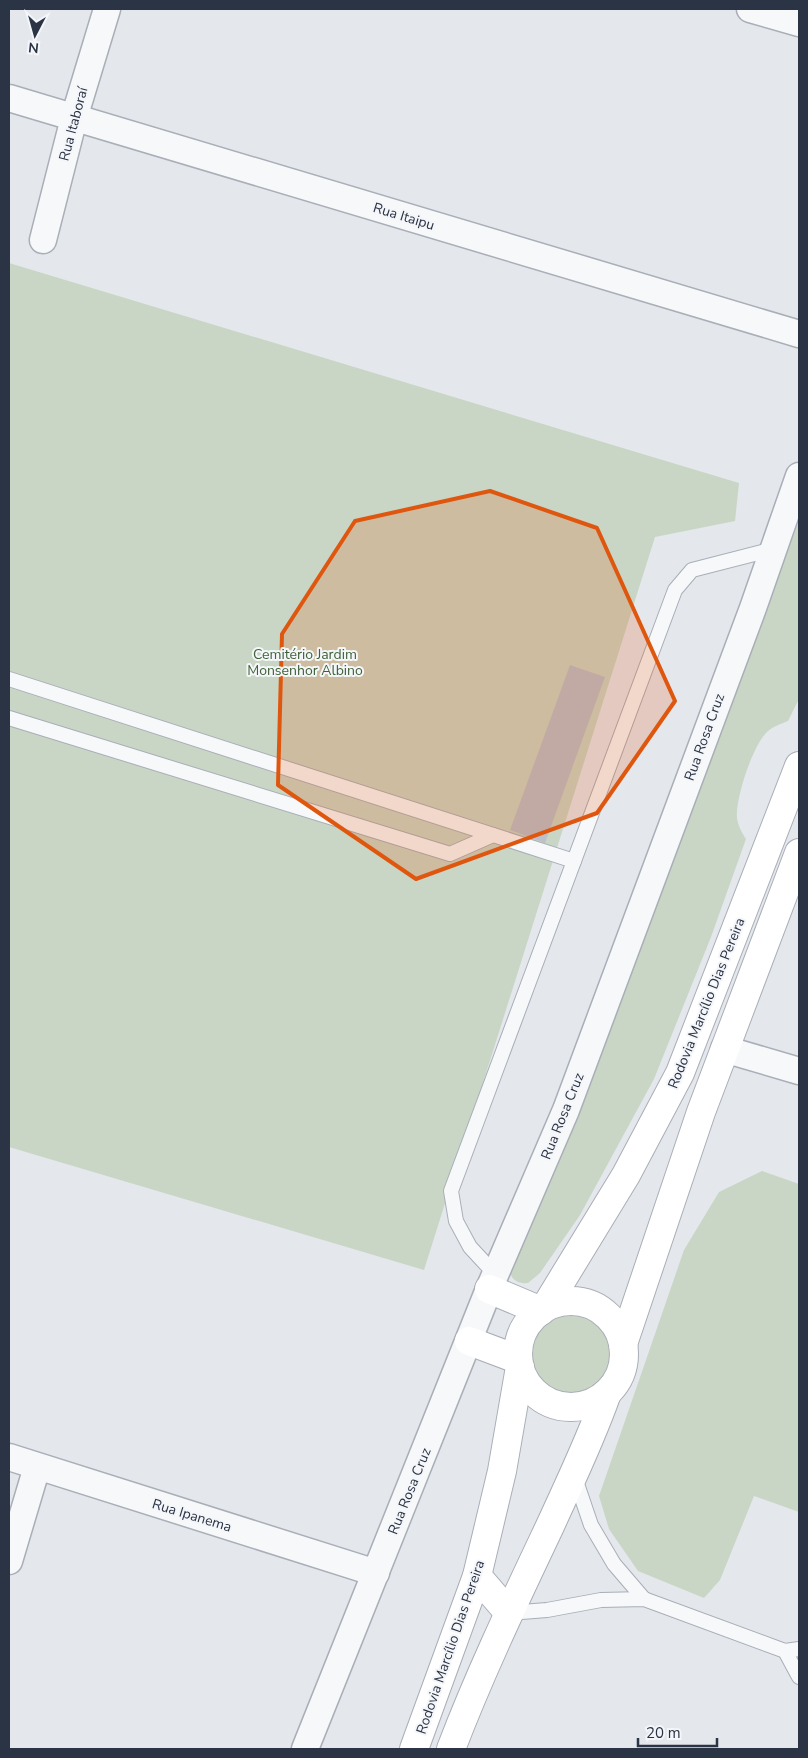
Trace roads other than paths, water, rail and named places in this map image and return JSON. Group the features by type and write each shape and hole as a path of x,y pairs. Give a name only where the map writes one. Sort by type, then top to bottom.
{"main road":[{"name":"Rodovia Marcílio Dias Pereira","path":"543,1309 626,1175 680,1073 799,766"},
{"path":"623,1344 724,1049 799,853"},
{"path":"492,1281 543,1309"},
{"path":"566,1301 587,1303 606,1313 619,1330 623,1344 625,1350 623,1370 612,1389 596,1402 576,1408 555,1406 536,1396 523,1379 518,1363 519,1338 530,1320 543,1309 566,1301"},
{"path":"470,1341 518,1363"},
{"name":"Rodovia Marcílio Dias Pereira","path":"414,1749 477,1576 502,1471 518,1363"},
{"path":"451,1749 509,1613 574,1473 607,1393"},
{"path":"477,1576 509,1613"}],"street":[{"name":"Rua Itaboraí","path":"43,240 74,118 107,9"},
{"path":"750,9 799,23"},
{"name":"Rua Itaipu","path":"9,98 799,334"},
{"name":"Rua Rosa Cruz","path":"305,1749 470,1341 492,1281 566,1110 774,549 799,476"},
{"path":"724,1049 799,1071"},
{"name":"Rua Ipanema","path":"9,1457 376,1572"},
{"path":"9,1562 37,1467"}],"lane":[{"path":"492,1281 456,1221 451,1190 675,590 692,570 774,549"},
{"path":"9,679 574,861"},
{"path":"9,718 450,854 493,835"},
{"path":"574,1473 591,1525 614,1564 644,1599"},
{"path":"509,1613 547,1610 602,1600 644,1599 785,1651 799,1648"},
{"path":"785,1651 799,1677"}],"park label":[{"name":"Cemitério Jardim Monsenhor Albino","path":"305,662"}]}
